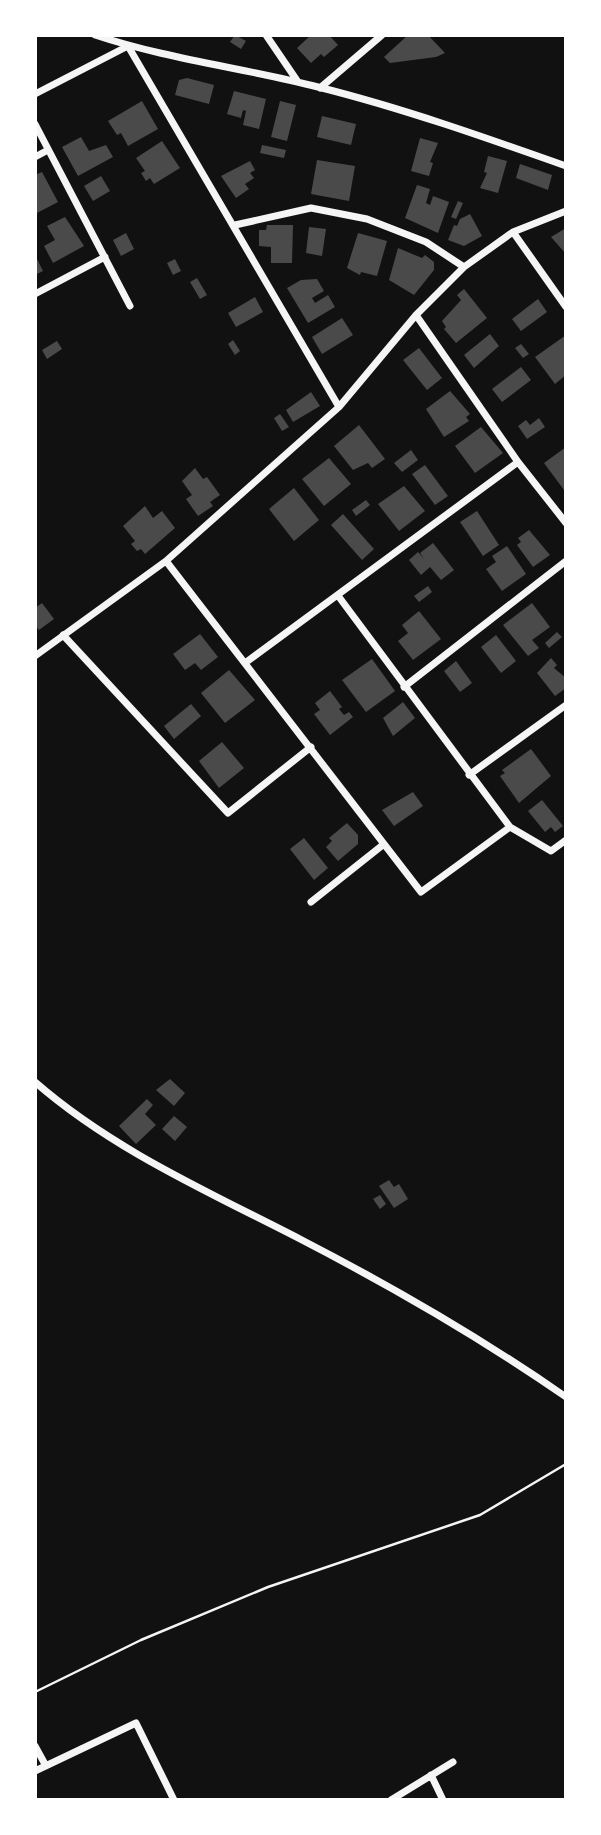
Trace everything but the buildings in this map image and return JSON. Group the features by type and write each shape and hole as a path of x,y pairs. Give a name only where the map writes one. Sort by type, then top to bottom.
{"street":[{"path":"95,35 128,46 320,88 463,130 566,166"},
{"path":"266,35 299,83"},
{"path":"320,88 382,35"},
{"path":"35,94 128,46"},
{"path":"128,46 339,407"},
{"path":"35,124 130,306"},
{"path":"35,157 48,150"},
{"path":"235,225 310,208 367,219 426,242 464,267"},
{"path":"35,656 166,561 339,407 416,314 464,267 513,232 566,211"},
{"path":"513,232 566,307"},
{"path":"35,295 104,257"},
{"path":"416,314 519,462 566,523"},
{"path":"246,663 519,462"},
{"path":"166,561 421,892 510,827"},
{"path":"404,687 566,561"},
{"path":"339,597 510,827 551,851 566,840"},
{"path":"64,635 228,813 311,747"},
{"path":"469,775 566,705"},
{"path":"311,902 384,844"},
{"path":"35,1082 61,1105 124,1148 344,1262 566,1397"},
{"path":"35,1771 136,1723 174,1800"},
{"path":"35,1746 46,1766"},
{"path":"391,1800 453,1762"},
{"path":"431,1775 443,1800"}],"path":[{"path":"35,1692 141,1640 268,1587 480,1515 566,1464"}]}
